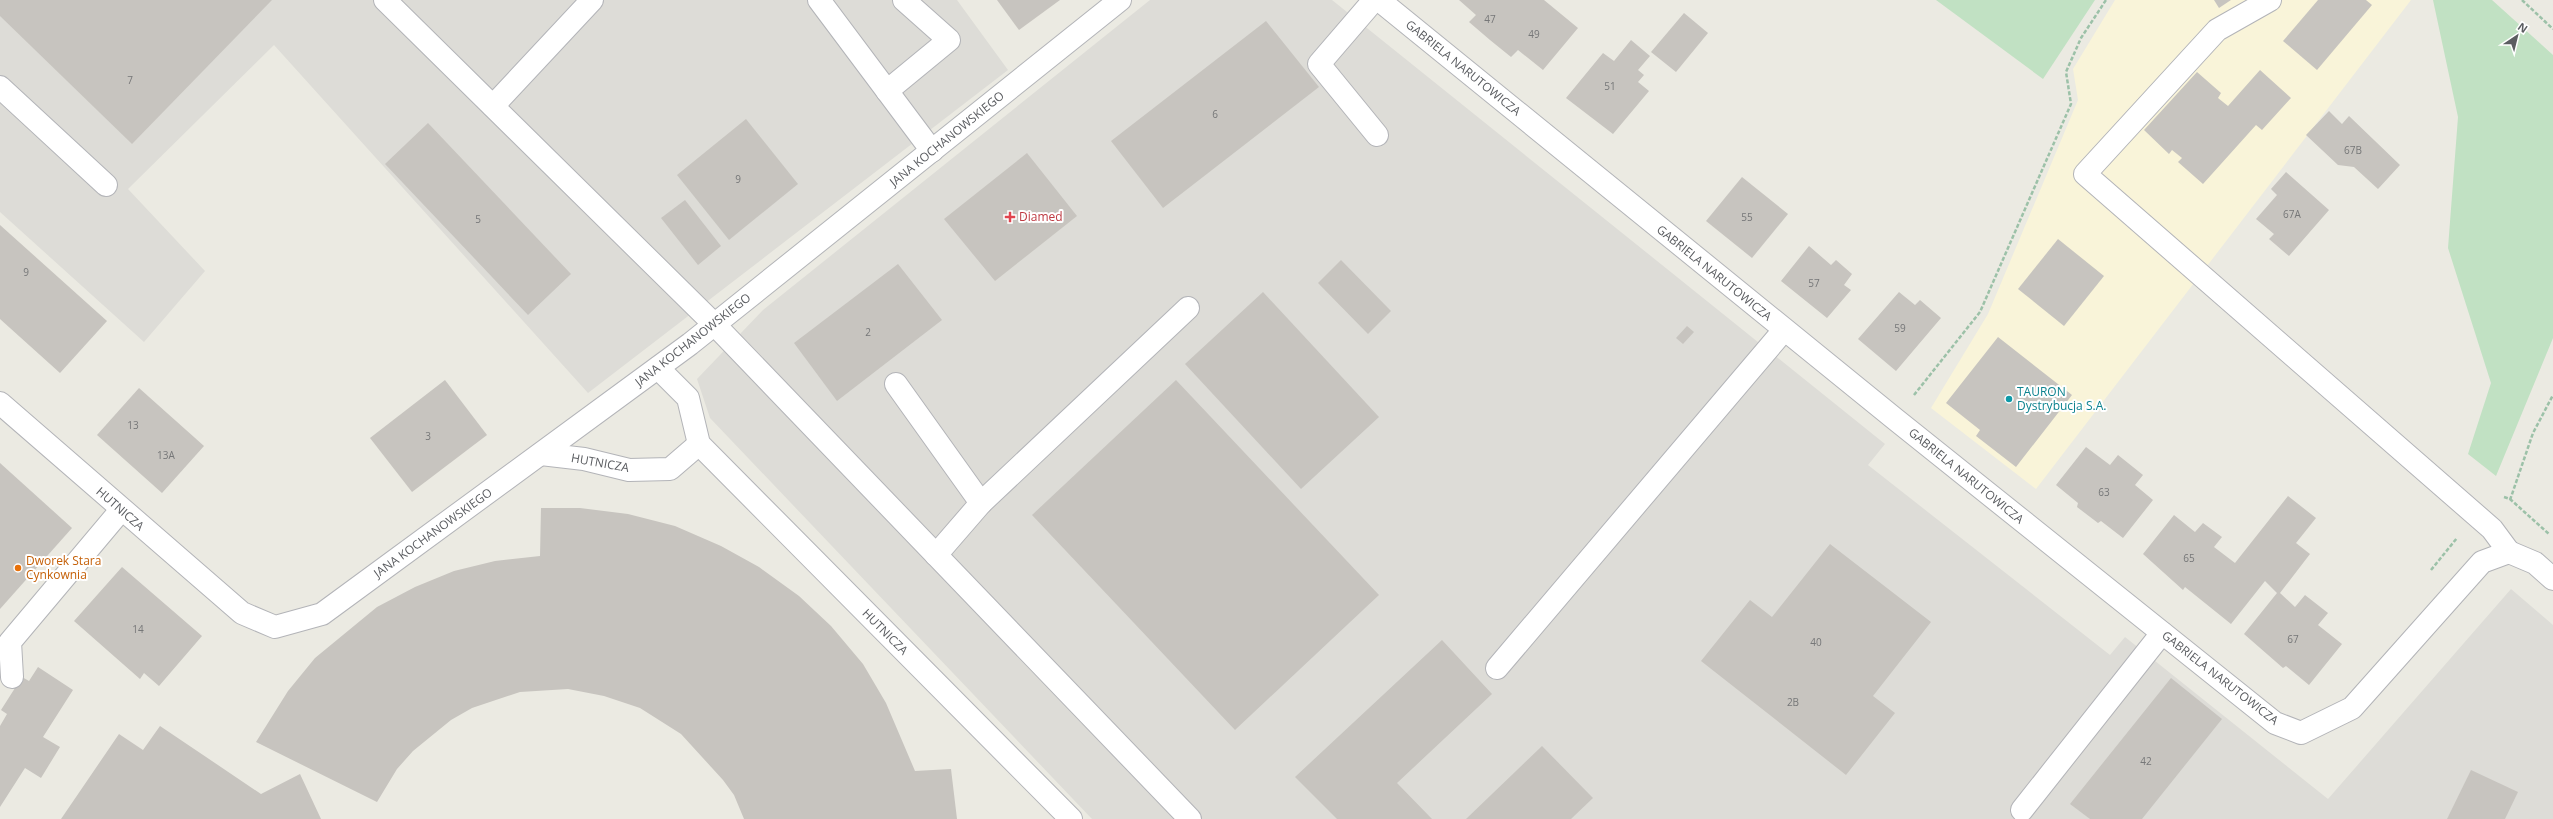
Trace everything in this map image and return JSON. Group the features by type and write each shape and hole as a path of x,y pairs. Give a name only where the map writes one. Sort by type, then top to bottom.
{"street":[{"path":"385,0 715,325 1190,819"},
{"path":"493,106 592,0"},
{"path":"819,0 932,151"},
{"path":"887,91 949,40 904,0"},
{"name":"JANA KOCHANOWSKIEGO","path":"242,613 275,627 322,614 715,325 1120,0"},
{"path":"1374,0 1319,64 1377,136"},
{"name":"GABRIELA NARUTOWICZA","path":"1379,0 1784,330 2275,723 2301,734 2352,708 2482,562 2509,552"},
{"path":"2270,0 2217,30 2086,174 2484,523 2509,552 2535,563 2553,579"},
{"path":"0,87 106,185"},
{"path":"936,555 981,503 1188,308"},
{"path":"1497,668 1784,330"},
{"path":"658,368 688,398 699,444"},
{"path":"896,384 981,503"},
{"name":"HUTNICZA","path":"0,403 121,510 242,613"},
{"name":"HUTNICZA","path":"541,454 584,459 629,470 670,469 699,444 1071,819"},
{"path":"12,677 10,642 121,510"},
{"path":"2022,810 2162,633"}],"path":[{"path":"1895,419 1980,312 2071,104 2066,72 2081,38 2106,0"},
{"path":"2522,0 2553,29"},
{"path":"2430,572 2510,499 2533,433 2553,395"}],"shaded area":[{"path":"0,0 957,0 1008,70 588,393 274,45 128,189 205,271 144,342 0,212"},
{"path":"1150,0 1332,0 1885,444 1868,465 2110,655 2125,637 2328,799 2511,589 2553,625 2553,819 1092,819 710,418 697,379 763,310"},
{"path":"2115,0 2411,0 2036,489 1931,408 1988,314 2078,100 2073,69"}],"green space":[{"path":"1936,0 2095,0 2043,79"},
{"path":"2433,0 2492,0 2553,55 2553,338 2496,476 2468,454 2491,383 2448,248 2458,117"}],"building":[{"path":"0,0 272,0 132,144 0,16"},
{"path":"997,0 1060,0 1019,30"},
{"path":"1459,0 1544,0 1578,28 1543,70 1518,50 1511,57 1490,40 1469,22 1476,15"},
{"path":"2214,0 2231,0 2219,8"},
{"path":"2318,0 2366,0 2372,5 2317,70 2283,41"},
{"path":"1684,13 1708,33 1676,72 1651,52"},
{"path":"1266,21 1319,87 1163,208 1111,141"},
{"path":"1631,40 1650,56 1638,70 1644,75 1638,82 1649,91 1613,134 1566,98 1603,53 1614,61"},
{"path":"2260,70 2291,98 2262,130 2256,125 2203,184 2178,162 2182,158 2172,150 2169,154 2144,130 2197,72 2221,93 2218,98 2228,106"},
{"path":"2329,111 2342,124 2349,116 2400,165 2378,189 2354,167 2338,165 2306,135"},
{"path":"746,119 798,184 729,240 677,175"},
{"path":"428,123 571,274 528,315 385,164"},
{"name":"Diamed","path":"1027,153 1077,216 995,281 944,219"},
{"path":"2286,172 2329,210 2289,256 2269,239 2274,234 2256,219 2277,195 2271,189"},
{"path":"1742,177 1788,214 1752,258 1706,221"},
{"path":"685,200 721,246 698,265 661,218"},
{"path":"0,225 107,321 60,373 0,319"},
{"path":"2058,239 2104,276 2064,326 2018,289"},
{"path":"1809,246 1831,265 1836,260 1852,274 1844,285 1851,290 1827,318 1781,281"},
{"path":"1341,260 1391,311 1368,334 1318,283"},
{"path":"898,264 942,320 837,401 794,343"},
{"path":"1263,292 1379,417 1301,489 1185,364"},
{"path":"1899,292 1915,305 1920,300 1941,318 1896,371 1858,339"},
{"path":"1687,326 1694,332 1683,344 1676,338"},
{"name":"TAURON Dystrybucja S.A.","path":"1998,337 2072,395 2016,467 1976,436 1980,430 1946,403"},
{"path":"445,380 487,435 412,492 370,438"},
{"path":"1176,380 1379,595 1235,730 1032,515"},
{"path":"139,388 204,446 162,493 97,435"},
{"path":"2086,447 2110,465 2118,455 2143,475 2135,485 2153,500 2123,538 2101,521 2098,523 2077,507 2078,503 2056,485"},
{"name":"Dworek Stara Cynkownia","path":"0,463 72,528 0,609"},
{"path":"2288,496 2316,518 2296,543 2310,554 2280,593 2295,607 2305,595 2328,613 2318,625 2342,644 2309,685 2286,666 2283,668 2244,634 2277,593 2265,581 2231,624 2185,587 2183,590 2143,554 2174,515 2195,532 2203,523 2222,537 2214,547 2235,563"},
{"path":"541,508 580,508 628,514 675,526 721,546 759,567 799,596 831,626 863,664 886,703 915,771 951,769 957,819 744,819 734,795 723,780 681,734 640,708 604,696 568,689 520,692 472,708 451,720 413,751 397,769 377,802 256,742 288,691 315,658 377,607 415,587 454,571 495,561 540,556"},
{"path":"1830,544 1931,622 1873,696 1895,713 1846,775 1701,661 1750,600 1772,617"},
{"path":"122,567 202,636 159,686 144,673 140,679 74,621"},
{"path":"1442,640 1492,694 1397,783 1432,819 1337,819 1295,777"},
{"path":"38,667 73,690 43,737 60,747 41,778 25,768 0,807 0,726 7,714 1,710 22,677 29,681"},
{"path":"2171,678 2222,719 2142,819 2090,819 2070,804"},
{"path":"160,726 261,794 300,774 321,819 61,819 119,734 143,750"},
{"path":"1542,746 1593,798 1571,819 1466,819"},
{"path":"2471,770 2518,792 2505,819 2447,819"}],"place":[{"name":"Diamed","path":"1010,217"},
{"name":"TAURON Dystrybucja S.A.","path":"2009,399"},
{"name":"Dworek Stara Cynkownia","path":"18,568"}]}
